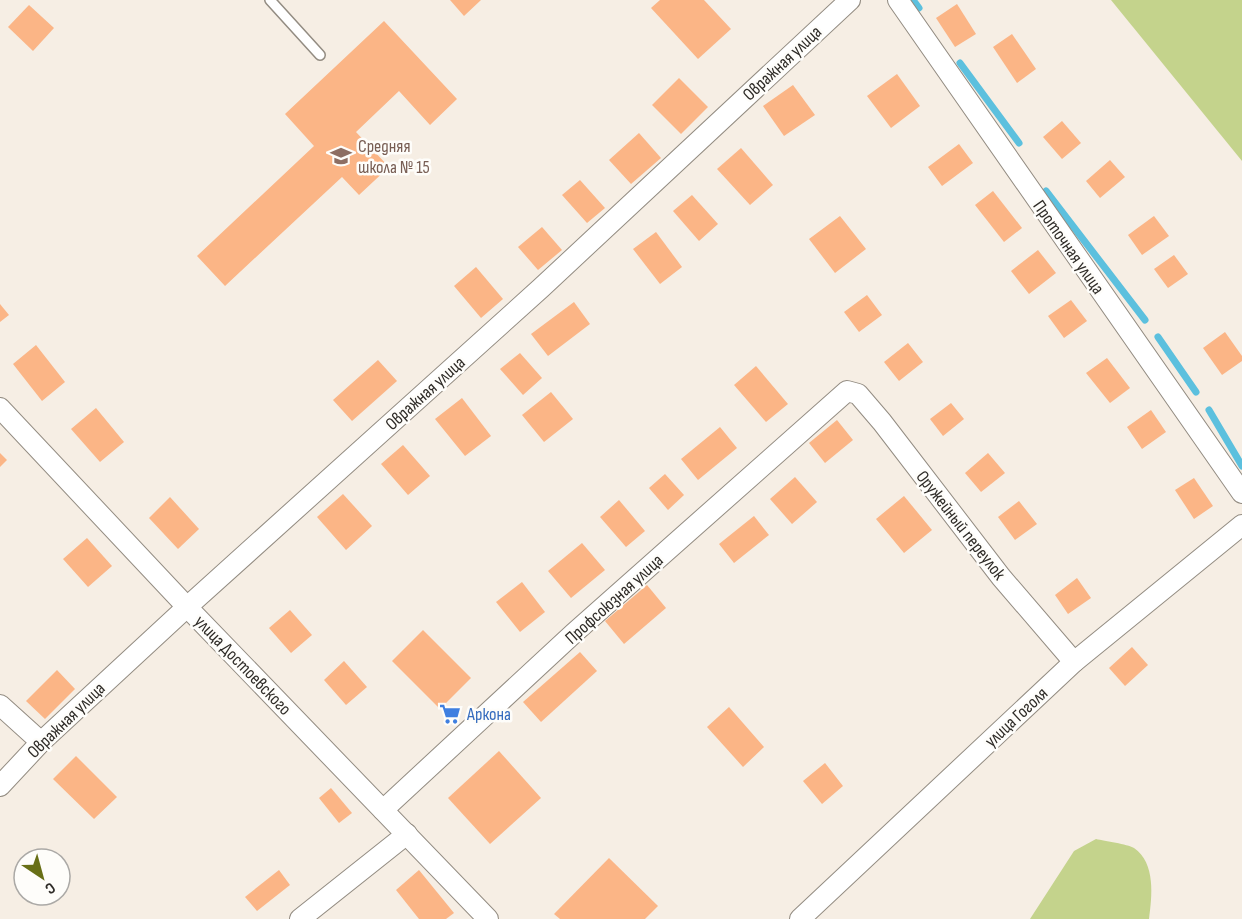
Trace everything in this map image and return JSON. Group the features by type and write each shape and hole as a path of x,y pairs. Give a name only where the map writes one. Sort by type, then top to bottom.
{"street":[{"name":"Овражная улица","path":"0,786 41,742 532,296 850,0"},
{"name":"Проточная улица","path":"898,0 1242,493"},
{"name":"Оружейный переулок","path":"847,391 858,394 882,422 1001,577 1074,662"},
{"name":"Профсоюзная улица","path":"383,810 574,633 847,391"},
{"name":"улица Достоевского","path":"0,408 187,607 488,919"},
{"name":"улица Гоголя","path":"800,919 1074,662 1242,525"},
{"path":"0,705 41,742"},
{"path":"300,919 407,834"}],"lane":[{"path":"270,0 320,55"}],"green space":[{"path":"1111,0 1242,0 1242,161"},
{"path":"1096,839 1134,848 1141,854 1146,862 1151,881 1149,919 1030,919 1074,851"}],"building":[{"path":"450,0 481,0 464,16"},
{"path":"660,0 704,0 731,29 698,59 651,8"},
{"path":"957,4 976,34 955,47 936,18"},
{"path":"29,5 54,28 33,51 8,27"},
{"name":"Средняя школа № 15","path":"384,21 457,99 430,125 399,91 356,132 389,167 359,195 342,177 225,286 197,256 314,146 285,114"},
{"path":"1012,34 1036,69 1017,83 993,47"},
{"path":"897,74 920,106 891,128 867,96"},
{"path":"679,78 708,107 681,134 652,105"},
{"path":"793,85 815,115 784,136 763,106"},
{"path":"1062,121 1081,143 1062,159 1043,137"},
{"path":"639,133 661,158 631,184 609,160"},
{"path":"959,144 973,163 942,186 928,167"},
{"path":"741,148 773,185 750,205 717,169"},
{"path":"1110,160 1125,177 1100,198 1086,181"},
{"path":"580,180 605,208 587,223 562,195"},
{"path":"993,191 1022,228 1004,242 975,205"},
{"path":"692,195 718,224 699,241 673,211"},
{"path":"840,216 866,249 835,273 809,239"},
{"path":"1154,216 1169,236 1142,255 1128,235"},
{"path":"542,227 562,250 538,270 518,247"},
{"path":"656,232 682,267 660,284 633,249"},
{"path":"1038,250 1056,273 1029,294 1011,271"},
{"path":"1174,255 1188,274 1168,288 1154,269"},
{"path":"476,267 503,299 481,318 454,286"},
{"path":"867,295 882,315 859,332 844,312"},
{"path":"1071,300 1087,321 1064,338 1048,316"},
{"path":"574,302 590,324 548,356 531,334"},
{"path":"0,304 9,315 0,322"},
{"path":"1225,332 1242,356 1242,361 1222,375 1203,348"},
{"path":"908,343 923,362 899,381 884,362"},
{"path":"36,345 65,382 42,401 13,364"},
{"path":"520,353 542,378 523,395 500,369"},
{"path":"1107,358 1130,388 1110,403 1086,373"},
{"path":"378,360 397,381 352,421 333,400"},
{"path":"756,366 788,404 766,422 734,385"},
{"path":"551,392 573,419 544,442 522,415"},
{"path":"462,398 491,436 465,456 435,419"},
{"path":"951,403 964,419 943,436 930,419"},
{"path":"96,408 124,442 100,462 71,429"},
{"path":"1151,410 1166,432 1142,449 1127,427"},
{"path":"837,420 853,440 825,463 809,443"},
{"path":"720,427 737,448 698,480 681,459"},
{"path":"403,445 430,476 408,495 381,464"},
{"path":"0,453 7,460 0,467"},
{"path":"988,453 1005,473 981,492 965,473"},
{"path":"665,474 684,495 668,510 649,488"},
{"path":"795,477 817,502 792,524 770,499"},
{"path":"1194,478 1213,506 1194,519 1175,490"},
{"path":"343,494 372,526 346,550 317,517"},
{"path":"904,496 932,530 904,553 876,519"},
{"path":"170,497 199,529 178,549 149,518"},
{"path":"619,500 645,531 626,547 600,517"},
{"path":"1019,501 1037,524 1015,540 998,517"},
{"path":"754,516 769,535 734,563 719,544"},
{"path":"87,538 112,566 88,587 63,559"},
{"path":"582,543 605,570 571,598 548,571"},
{"path":"1077,578 1091,598 1068,614 1055,595"},
{"path":"522,582 545,612 520,632 496,602"},
{"path":"647,585 666,608 624,644 605,621"},
{"path":"290,610 312,635 291,653 269,628"},
{"path":"423,630 471,678 440,709 392,661"},
{"path":"1132,647 1148,665 1125,686 1109,668"},
{"path":"580,652 597,671 541,722 523,702"},
{"path":"344,661 367,687 346,705 324,680"},
{"path":"57,670 75,689 45,719 26,701"},
{"path":"729,707 764,747 743,767 707,727"},
{"path":"499,751 541,798 490,844 448,798"},
{"path":"76,756 117,797 94,819 53,779"},
{"path":"825,763 843,786 822,804 803,781"},
{"path":"331,788 352,813 339,823 319,798"},
{"path":"609,858 658,906 645,919 560,919 554,914"},
{"path":"279,870 290,885 257,911 245,897"},
{"path":"419,870 454,913 446,919 419,919 396,890"}],"waterway":[{"path":"913,0 919,8"},
{"path":"960,63 1019,143"},
{"path":"1046,191 1145,320"},
{"path":"1158,337 1196,392"},
{"path":"1209,410 1242,466"}],"place":[{"name":"Средняя школа № 15","path":"341,156"},
{"name":"Аркона","path":"450,714"}]}
